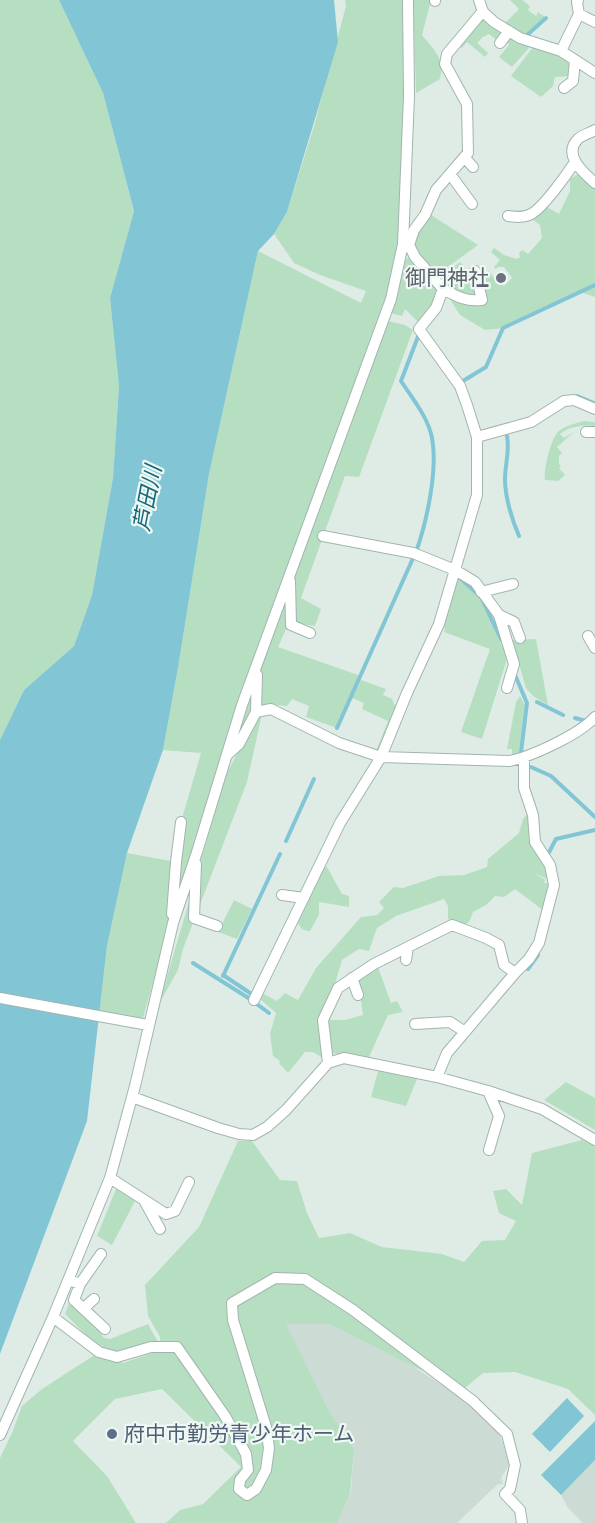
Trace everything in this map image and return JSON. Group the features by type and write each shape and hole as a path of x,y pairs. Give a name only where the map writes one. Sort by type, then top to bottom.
{"street":[{"path":"0,1435 54,1317 110,1178 132,1097 143,1024 173,923 254,671 391,299 406,244 408,0"},
{"path":"479,0 483,11 494,22 520,38 561,51 595,73"},
{"path":"561,51 579,14 578,0"},
{"path":"406,244 425,214 436,190 468,153 467,104 445,64 447,54 483,11"},
{"path":"579,14 595,22"},
{"path":"500,43 509,31"},
{"path":"564,88 573,81 575,60"},
{"path":"522,223 567,175 574,162 573,149 578,139 595,130"},
{"path":"465,158 473,167"},
{"path":"574,162 595,183"},
{"path":"450,174 472,204"},
{"path":"508,216 517,218 532,214"},
{"path":"406,244 443,289 461,299 482,300 475,271"},
{"path":"254,1000 340,823 381,757 439,624 477,495 477,437 460,386 419,329 436,308 443,289"},
{"path":"477,437 531,422 564,401 574,400 595,409"},
{"path":"323,536 413,553 456,570 475,582 499,615 514,664 507,688"},
{"path":"289,575 291,625 310,633"},
{"path":"481,592 513,584"},
{"path":"499,615 514,622 520,638"},
{"path":"588,636 595,648"},
{"path":"227,755 238,744 256,712 257,675 254,671"},
{"path":"256,712 271,709 339,743 381,757 509,761 524,759 588,725 595,717"},
{"path":"437,1077 447,1053 529,959 539,943 554,885 550,865 535,842 533,815 524,788 524,759"},
{"path":"173,923 176,862 181,822"},
{"path":"197,852 194,918 217,926"},
{"path":"282,895 304,898"},
{"path":"328,1062 323,1020 338,988 374,964 452,925 461,933 486,938 499,945 504,965 515,973"},
{"path":"406,960 408,947"},
{"path":"352,978 358,995"},
{"path":"0,998 143,1024"},
{"path":"415,1024 450,1022 465,1032"},
{"path":"132,1097 218,1128 253,1135 267,1128 280,1116 328,1062 344,1058 437,1077 488,1091 542,1109 595,1140"},
{"path":"488,1091 499,1116 489,1150"},
{"path":"110,1178 166,1214 175,1211 189,1182"},
{"path":"143,1199 160,1229"},
{"path":"101,1254 80,1284 74,1299 105,1329"},
{"path":"54,1317 99,1353 117,1357 152,1347 177,1347 225,1416 246,1454 248,1470 240,1480 239,1489 247,1495 256,1489 266,1470 269,1448 266,1427 233,1320 232,1303 275,1278 305,1279 353,1310 467,1396 507,1434 515,1465 510,1489 506,1494 520,1510 522,1523"},
{"path":"69,1280 80,1284"},
{"path":"85,1308 94,1299"}],"shaded area":[{"path":"285,1324 329,1324 414,1367 467,1401 499,1433 510,1463 501,1478 503,1484 498,1484 457,1523 337,1523 351,1492 354,1449 328,1409"},
{"path":"595,1460 595,1523 583,1523 568,1508 561,1495"}],"green space":[{"path":"0,0 59,0 103,93 134,211 110,298 119,386 113,478 92,595 74,646 24,690 0,740"},
{"path":"345,0 407,0 403,244 268,636 338,459 388,321 405,325 413,330 359,477 345,476 301,598 321,609 315,626 297,623 292,616 278,647 361,676 337,728 306,717 309,706 292,699 287,706 267,704 256,712 227,755 170,921 143,1018 99,1015 107,946 127,853 176,862 181,822 201,753 163,750 209,474 258,251 361,303 366,291 294,263 274,234 287,212 314,126 346,6"},
{"path":"413,0 431,0 422,35 434,50 441,65 440,79 416,93"},
{"path":"510,0 522,0 530,6 528,10 536,16 538,12 545,17 525,35 505,23 519,9"},
{"path":"484,16 505,33 498,41 489,34 477,43 488,53 485,57 467,42 462,48 458,45"},
{"path":"509,36 528,44 529,48 512,67 499,57 509,45 506,40"},
{"path":"536,43 575,60 574,76 555,77 553,86 541,97 511,76"},
{"path":"578,174 595,186 595,297 580,292 504,328 485,330 460,315 446,293 476,304 487,300 481,278 489,271 499,285 502,283 504,286 512,278 504,267 496,269 494,267 500,260 491,252 494,248 504,255 517,259 522,250 528,254 542,238 540,225 533,220 545,206 559,214 570,191 570,179"},
{"path":"428,213 478,245 445,269 438,280 420,259 415,247 416,231"},
{"path":"410,257 436,288 433,302 419,323 405,309 402,316 390,313 406,259"},
{"path":"460,262 471,278 479,297 459,294 442,281 448,271"},
{"path":"584,421 595,422 595,426 576,427 560,434 564,438 574,432 557,447 562,453 559,456 561,466 559,468 565,475 558,481 545,480 548,456 557,433 566,426"},
{"path":"457,579 459,581 460,579 480,598 495,626 507,659 482,739 461,732 490,649 444,632 445,628 441,625"},
{"path":"536,639 548,705 533,696 526,688 512,640"},
{"path":"361,680 386,689 383,695 392,699 399,707 380,751 376,751 388,721 362,709 364,703 352,698"},
{"path":"520,696 525,705 519,753 512,755 512,749 507,749 516,702"},
{"path":"262,714 247,782 183,949 178,970 159,1004 226,775 257,715"},
{"path":"529,812 530,841 545,868 548,879 533,873 546,880 545,883 550,884 544,911 515,889 504,897 495,896 486,905 473,912 469,922 464,925 448,919 448,906 444,899 396,916 377,928 369,951 359,949 342,960 334,987 319,1019 323,1058 313,1052 305,1052 288,1073 279,1063 280,1061 273,1056 270,1034 276,1013 259,998 262,993 277,1001 285,993 298,1000 316,968 361,917 377,915 384,908 379,902 394,887 403,888 439,876 464,875 487,867 488,859 519,833 523,819"},
{"path":"322,865 327,867 342,894 349,896 349,907 319,902 319,915 310,931 306,931 298,923"},
{"path":"234,900 252,909 237,939 218,932"},
{"path":"378,967 391,1003 397,1001 403,1012 388,1015 369,1057 344,1052 336,1054 329,1051 328,1020 345,1020 363,1015 355,980"},
{"path":"378,1071 417,1079 406,1106 371,1097"},
{"path":"566,1082 595,1098 595,1130 544,1100"},
{"path":"582,1140 595,1147 595,1415 568,1389 515,1372 483,1373 465,1388 414,1367 329,1324 286,1324 328,1409 354,1449 350,1494 337,1523 166,1523 180,1510 203,1504 241,1467 162,1389 115,1399 73,1441 107,1476 136,1523 0,1523 0,1458 22,1406 42,1389 99,1352 123,1363 161,1350 160,1337 148,1316 145,1285 199,1227 238,1141 252,1141 280,1180 297,1181 307,1213 319,1238 350,1233 382,1247 442,1254 464,1262 482,1241 505,1240 516,1221 499,1213 493,1191 506,1189 522,1205 532,1153"},
{"path":"116,1189 135,1201 112,1245 97,1236"},
{"path":"69,1303 87,1316 104,1338 110,1339 148,1324 158,1342 114,1353 91,1340 65,1314"}],"water":[{"name":"芦田川","path":"59,0 334,0 338,42 287,212 274,234 258,251 209,474 163,750 127,853 107,946 87,1121 0,1354 0,740 24,690 74,646 92,595 113,478 119,386 110,298 134,211 103,93"},
{"path":"567,1398 584,1416 550,1452 532,1434"},
{"path":"595,1421 595,1460 561,1495 541,1475"}],"waterway":[{"path":"524,35 526,36 546,18"},
{"path":"463,381 486,367 503,328 595,285"},
{"path":"416,552 430,495 434,465 432,438 419,408 401,381 419,334"},
{"path":"577,396 594,403"},
{"path":"507,436 505,486 509,508 519,536"},
{"path":"337,728 414,556"},
{"path":"461,579 481,597 501,639"},
{"path":"515,675 527,703 521,752"},
{"path":"537,702 563,715"},
{"path":"575,718 586,721"},
{"path":"531,767 551,776 595,817"},
{"path":"286,841 314,779"},
{"path":"547,856 556,839 595,830"},
{"path":"223,976 280,854"},
{"path":"528,969 538,955"},
{"path":"193,963 269,1013"},
{"path":"223,975 253,995 254,992"}],"place":[{"name":"御門神社","path":"501,278"},
{"name":"府中市勤労青少年ホーム","path":"112,1434"}]}
